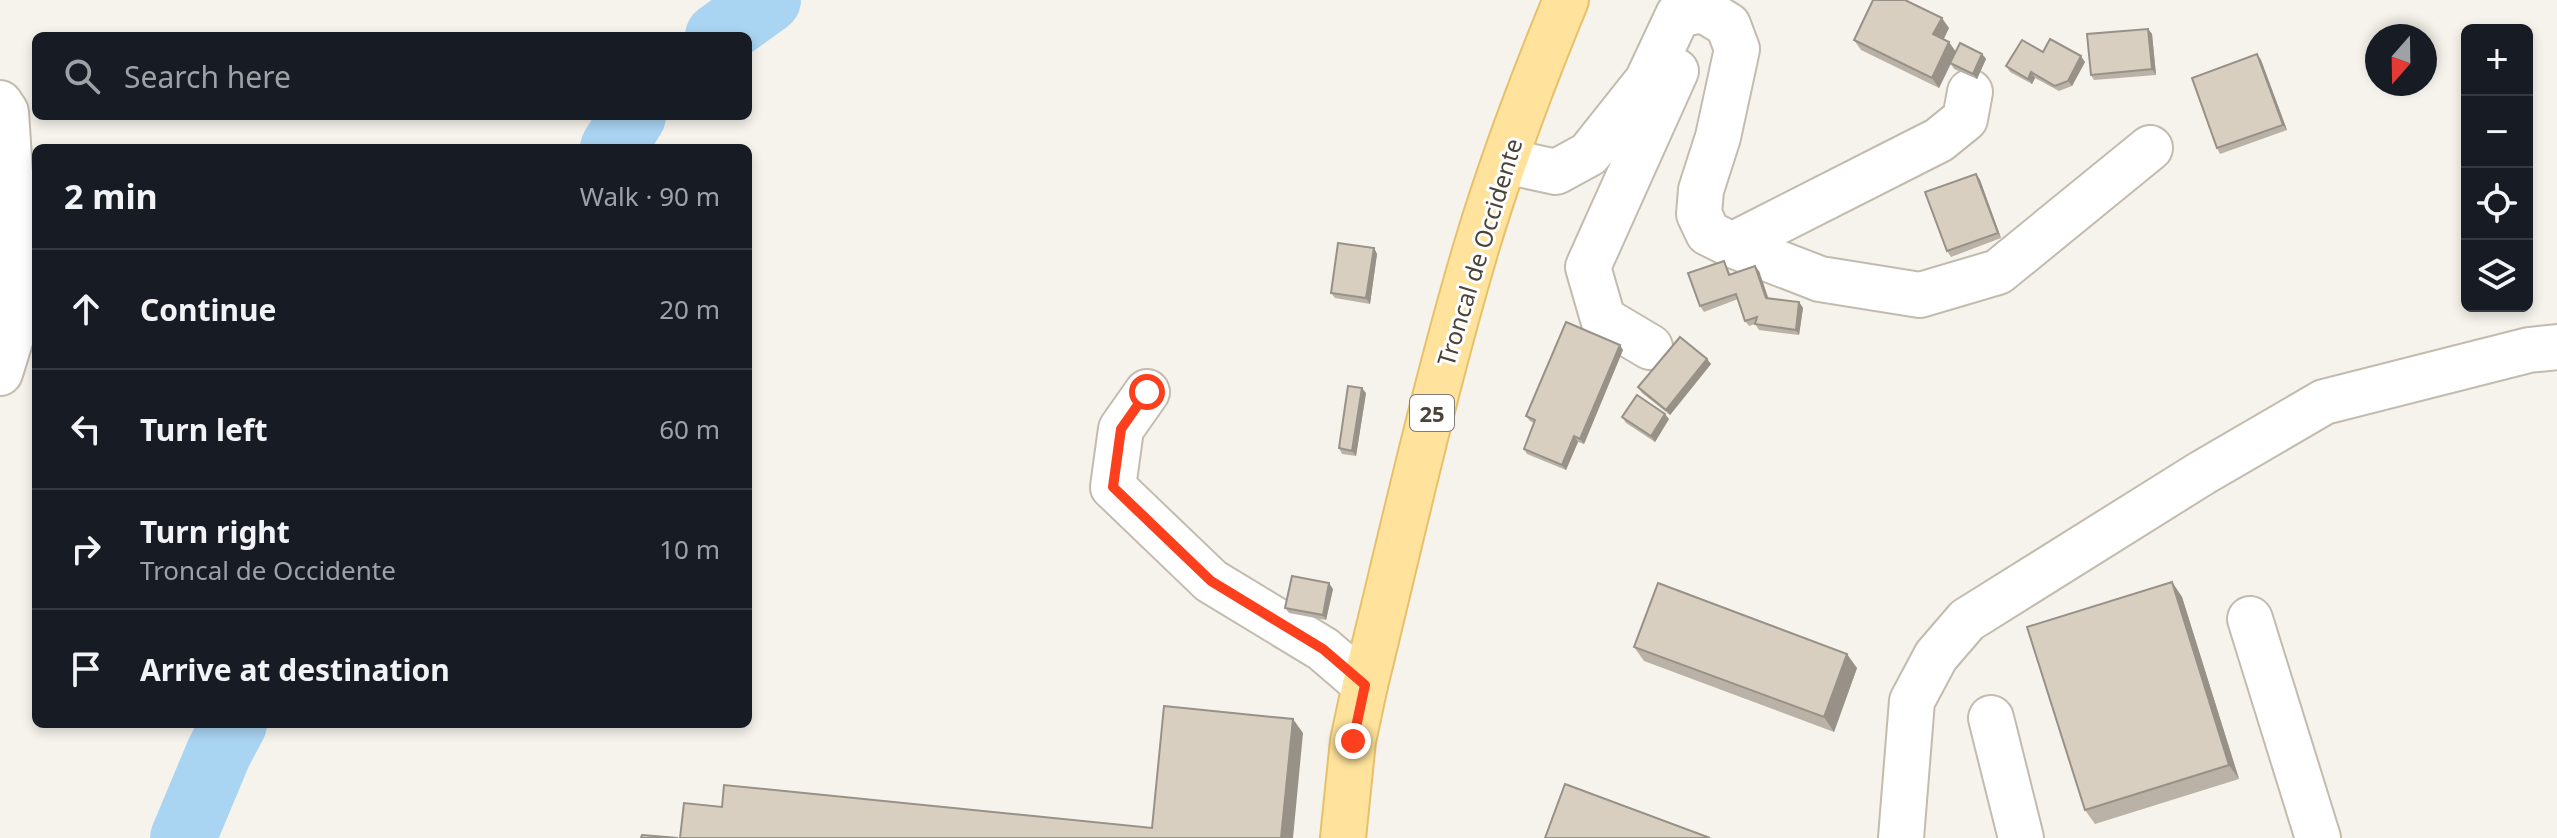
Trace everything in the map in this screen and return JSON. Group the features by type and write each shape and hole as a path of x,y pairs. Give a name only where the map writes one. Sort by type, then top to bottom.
{"main road":[{"name":"Troncal de Occidente","path":"1343,838 1353,741 1365,685 1451,339 1505,161 1566,0"}],"lane":[{"path":"1505,161 1556,172 1589,154 1647,81 1678,15 1703,10 1728,25 1737,49 1718,137 1701,190 1699,214 1708,233 1820,279 1920,295 1998,272 2150,148"},
{"path":"1650,347 1603,319 1588,267 1703,10"},
{"path":"1732,245 1939,140 1965,119 1970,92"},
{"path":"0,103 6,112 19,312 0,373"},
{"path":"1901,838 1912,701 1936,656 1967,620 2202,473 2324,402 2529,350 2557,347"},
{"path":"1147,392 1121,429 1113,487 1211,581 1323,649 1365,685"},
{"path":"2250,619 2318,838"},
{"path":"1991,718 2021,838"}],"building":[{"path":"1873,0 1905,0 1942,18 1933,34 1949,42 1932,78 1854,40"},
{"path":"2148,29 2152,69 2091,75 2087,34"},
{"path":"2050,39 2081,56 2068,81 2055,86 2031,72 2028,79 2006,66 2022,40 2043,52"},
{"path":"1960,43 1982,54 1973,74 1950,63"},
{"path":"2257,54 2283,125 2217,148 2192,78"},
{"path":"1976,174 1998,233 1947,251 1925,192"},
{"path":"1338,243 1374,248 1366,298 1331,293"},
{"path":"1724,261 1729,275 1755,266 1766,298 1799,302 1796,330 1755,324 1757,317 1745,321 1736,294 1700,306 1688,273"},
{"path":"1566,322 1620,345 1580,439 1574,436 1562,465 1524,449 1535,420 1526,416"},
{"path":"1680,337 1707,359 1666,410 1638,387"},
{"path":"1348,386 1362,388 1352,451 1339,448"},
{"path":"1637,395 1665,414 1651,436 1622,417"},
{"path":"1292,576 1329,583 1323,615 1285,608"},
{"path":"2172,582 2229,765 2085,810 2027,627"},
{"path":"1658,583 1847,654 1824,717 1634,647"},
{"path":"1164,706 1293,719 1281,838 680,838 684,803 722,807 724,785 1152,828"},
{"path":"1565,784 1710,838 1545,838"},
{"path":"642,835 678,838 641,838"}],"waterway":[{"path":"724,32 768,0"},
{"path":"616,144 630,120"},
{"path":"183,838 232,728"}],"route":[{"path":"1147,392 1121,429 1113,487 1211,581 1323,649 1365,685 1353,741"}]}
